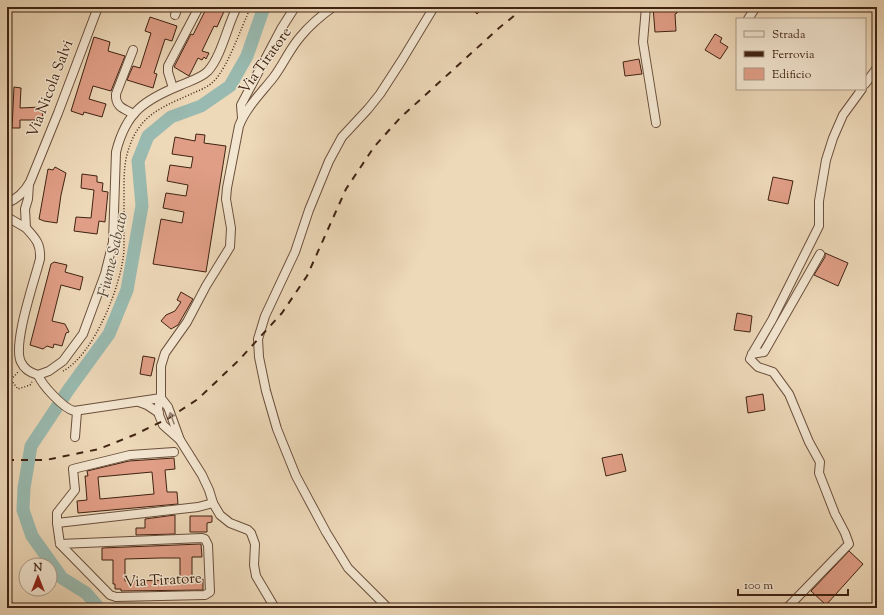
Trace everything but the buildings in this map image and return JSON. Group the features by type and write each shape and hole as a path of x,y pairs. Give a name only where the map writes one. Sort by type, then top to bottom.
{"street":[{"name":"Via Nicola Salvi","path":"30,183 98,7"},
{"path":"173,88 168,72 168,66 199,7"},
{"path":"38,375 48,371 63,361 83,334 105,274 113,242 116,152 125,126 134,114 152,98 200,77 208,71 219,52 237,7"},
{"name":"Via Tiratore","path":"242,118 241,106 281,29 295,7"},
{"name":"Via Tiratore","path":"159,414 158,408 161,398 161,366 165,353 188,322 206,286 230,247 231,228 226,207 226,194 239,126 242,118 278,71 300,37 324,13 333,7"},
{"path":"388,608 348,568 326,532 296,476 277,429 266,391 259,357 258,339 265,316 295,252 309,210 342,137 380,94 434,7"},
{"path":"646,7 643,42 656,123"},
{"path":"749,18 756,7"},
{"path":"133,50 116,94 116,100 117,104 134,114"},
{"path":"866,83 877,68"},
{"path":"787,608 849,544 835,514 819,473 820,462 809,442 789,394 773,372 758,367 750,359 772,320 819,226 819,201 826,160 842,115 861,90"},
{"path":"7,203 18,196 30,183"},
{"path":"26,228 25,209 30,183"},
{"path":"18,196 22,198 26,205"},
{"path":"7,217 26,228 37,241 40,249 40,259 18,348 20,361 23,366 29,371 38,375 47,388 67,408 77,412 161,398 168,407 180,440 202,475 213,503 224,519 252,533 255,544 254,565 256,576 275,608"},
{"path":"752,354 764,352 820,254"},
{"path":"138,402 147,405 159,414 163,425 180,440"},
{"path":"75,437 77,412"},
{"path":"60,544 57,513 75,490 73,469 130,456 174,452"},
{"path":"57,523 198,507 213,503"},
{"name":"Via Tiratore","path":"202,538 205,539 208,544 210,592 205,595 116,597 110,595 60,544 202,538"}],"path":[{"path":"54,367 60,372 64,371 74,363 86,349 94,338 113,295 124,252 124,169 127,152 132,137 138,127 157,110 207,87 219,76 251,7"},
{"path":"7,384 23,366"},
{"path":"11,380 18,389 30,385 38,375"}],"waterway":[{"name":"Fiume Sabato","path":"99,608 86,593 62,578 32,536 23,510 24,488 31,446 69,389 109,334 127,290 142,206 138,161 148,136 171,117 201,106 230,86 247,56 264,7"}],"railway":[{"path":"7,460 46,460 99,449 134,435 169,418 198,399 239,360 282,313 307,276 346,189 374,147 400,118 499,28 525,7"}]}
